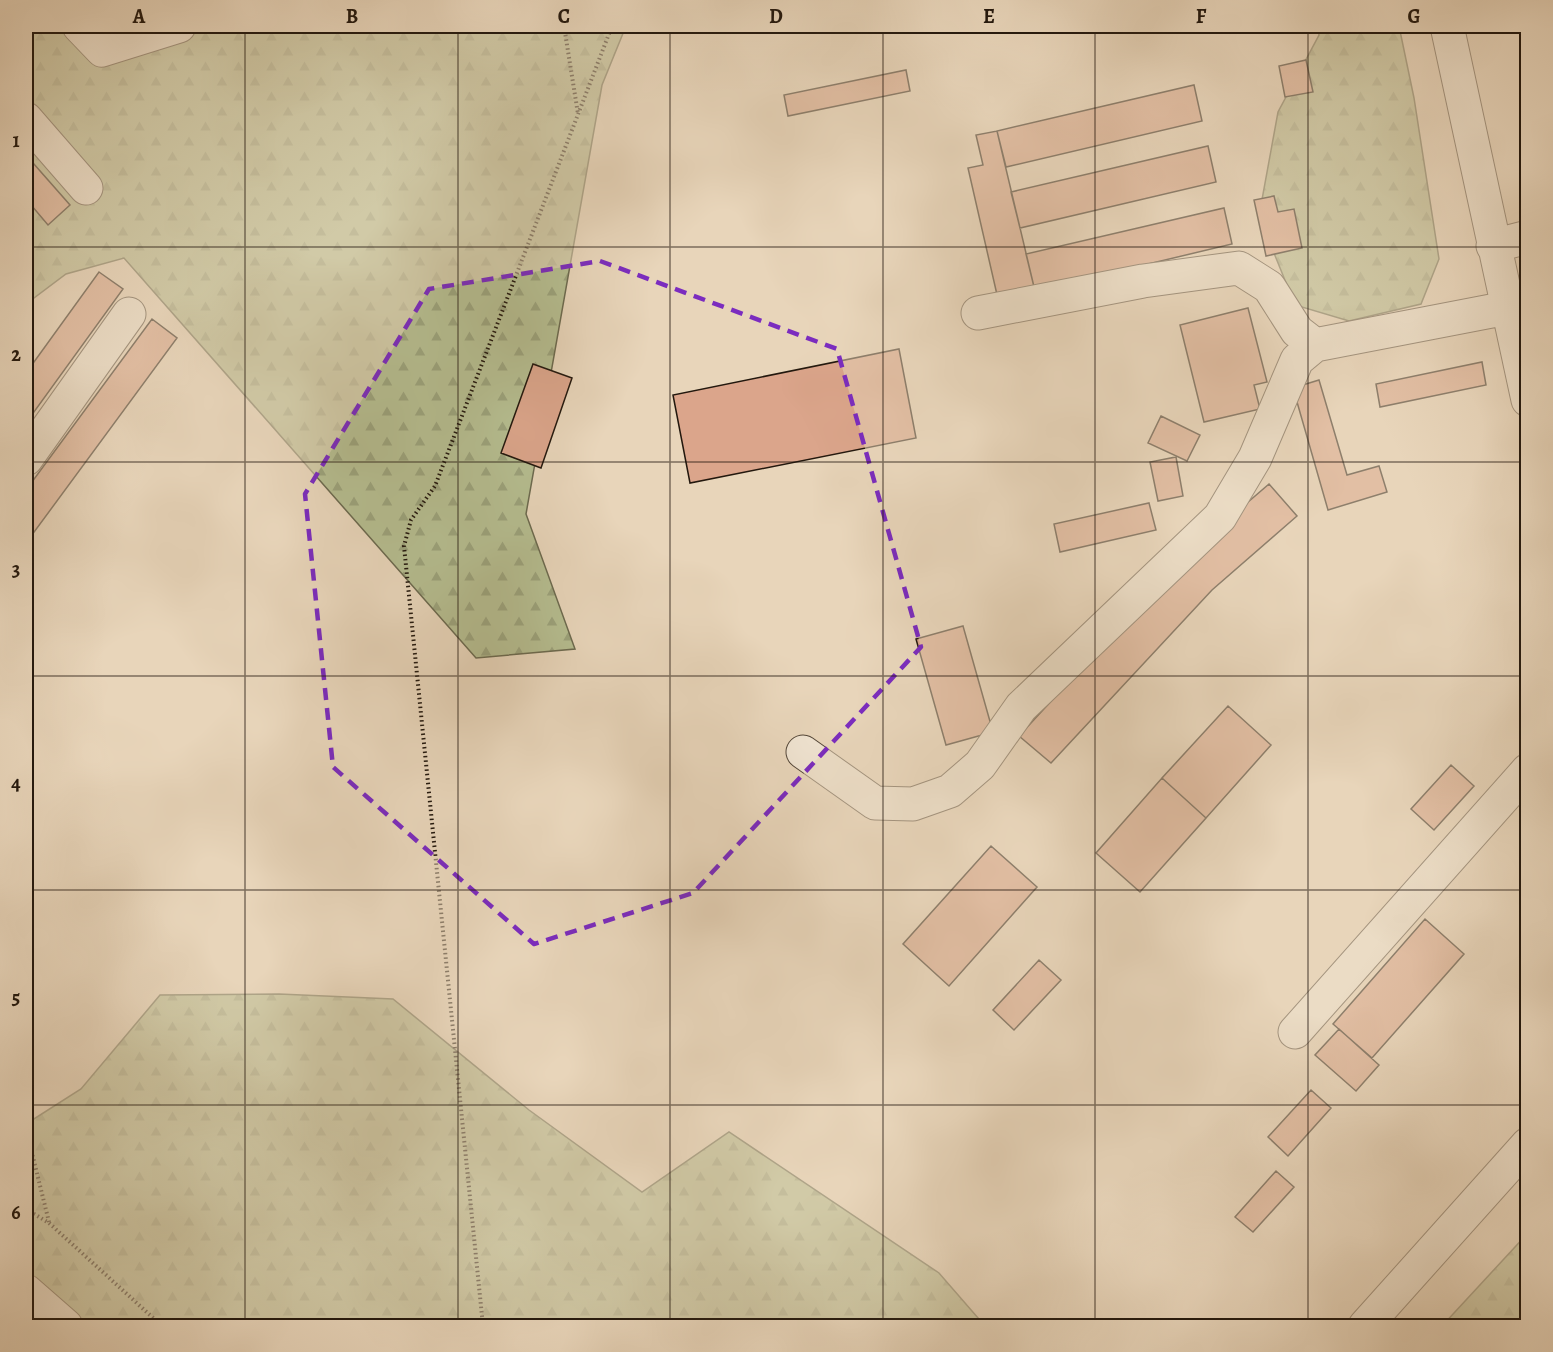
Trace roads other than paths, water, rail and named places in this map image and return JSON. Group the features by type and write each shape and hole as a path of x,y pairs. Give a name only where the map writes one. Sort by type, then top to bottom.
{"street":[{"path":"79,26 102,50 179,26"},
{"path":"1447,26 1527,400"},
{"path":"26,119 86,188"},
{"path":"1493,246 1527,237"},
{"path":"978,313 1143,281 1239,268 1269,287 1297,331 1316,345"},
{"path":"803,752 875,803 913,804 950,791 980,765 1021,707 1220,517 1255,458 1297,360 1316,345 1507,308"},
{"path":"26,459 129,314"},
{"path":"1295,1032 1527,770"},
{"path":"1365,1326 1527,1144"},
{"path":"26,1291 66,1326"}]}
